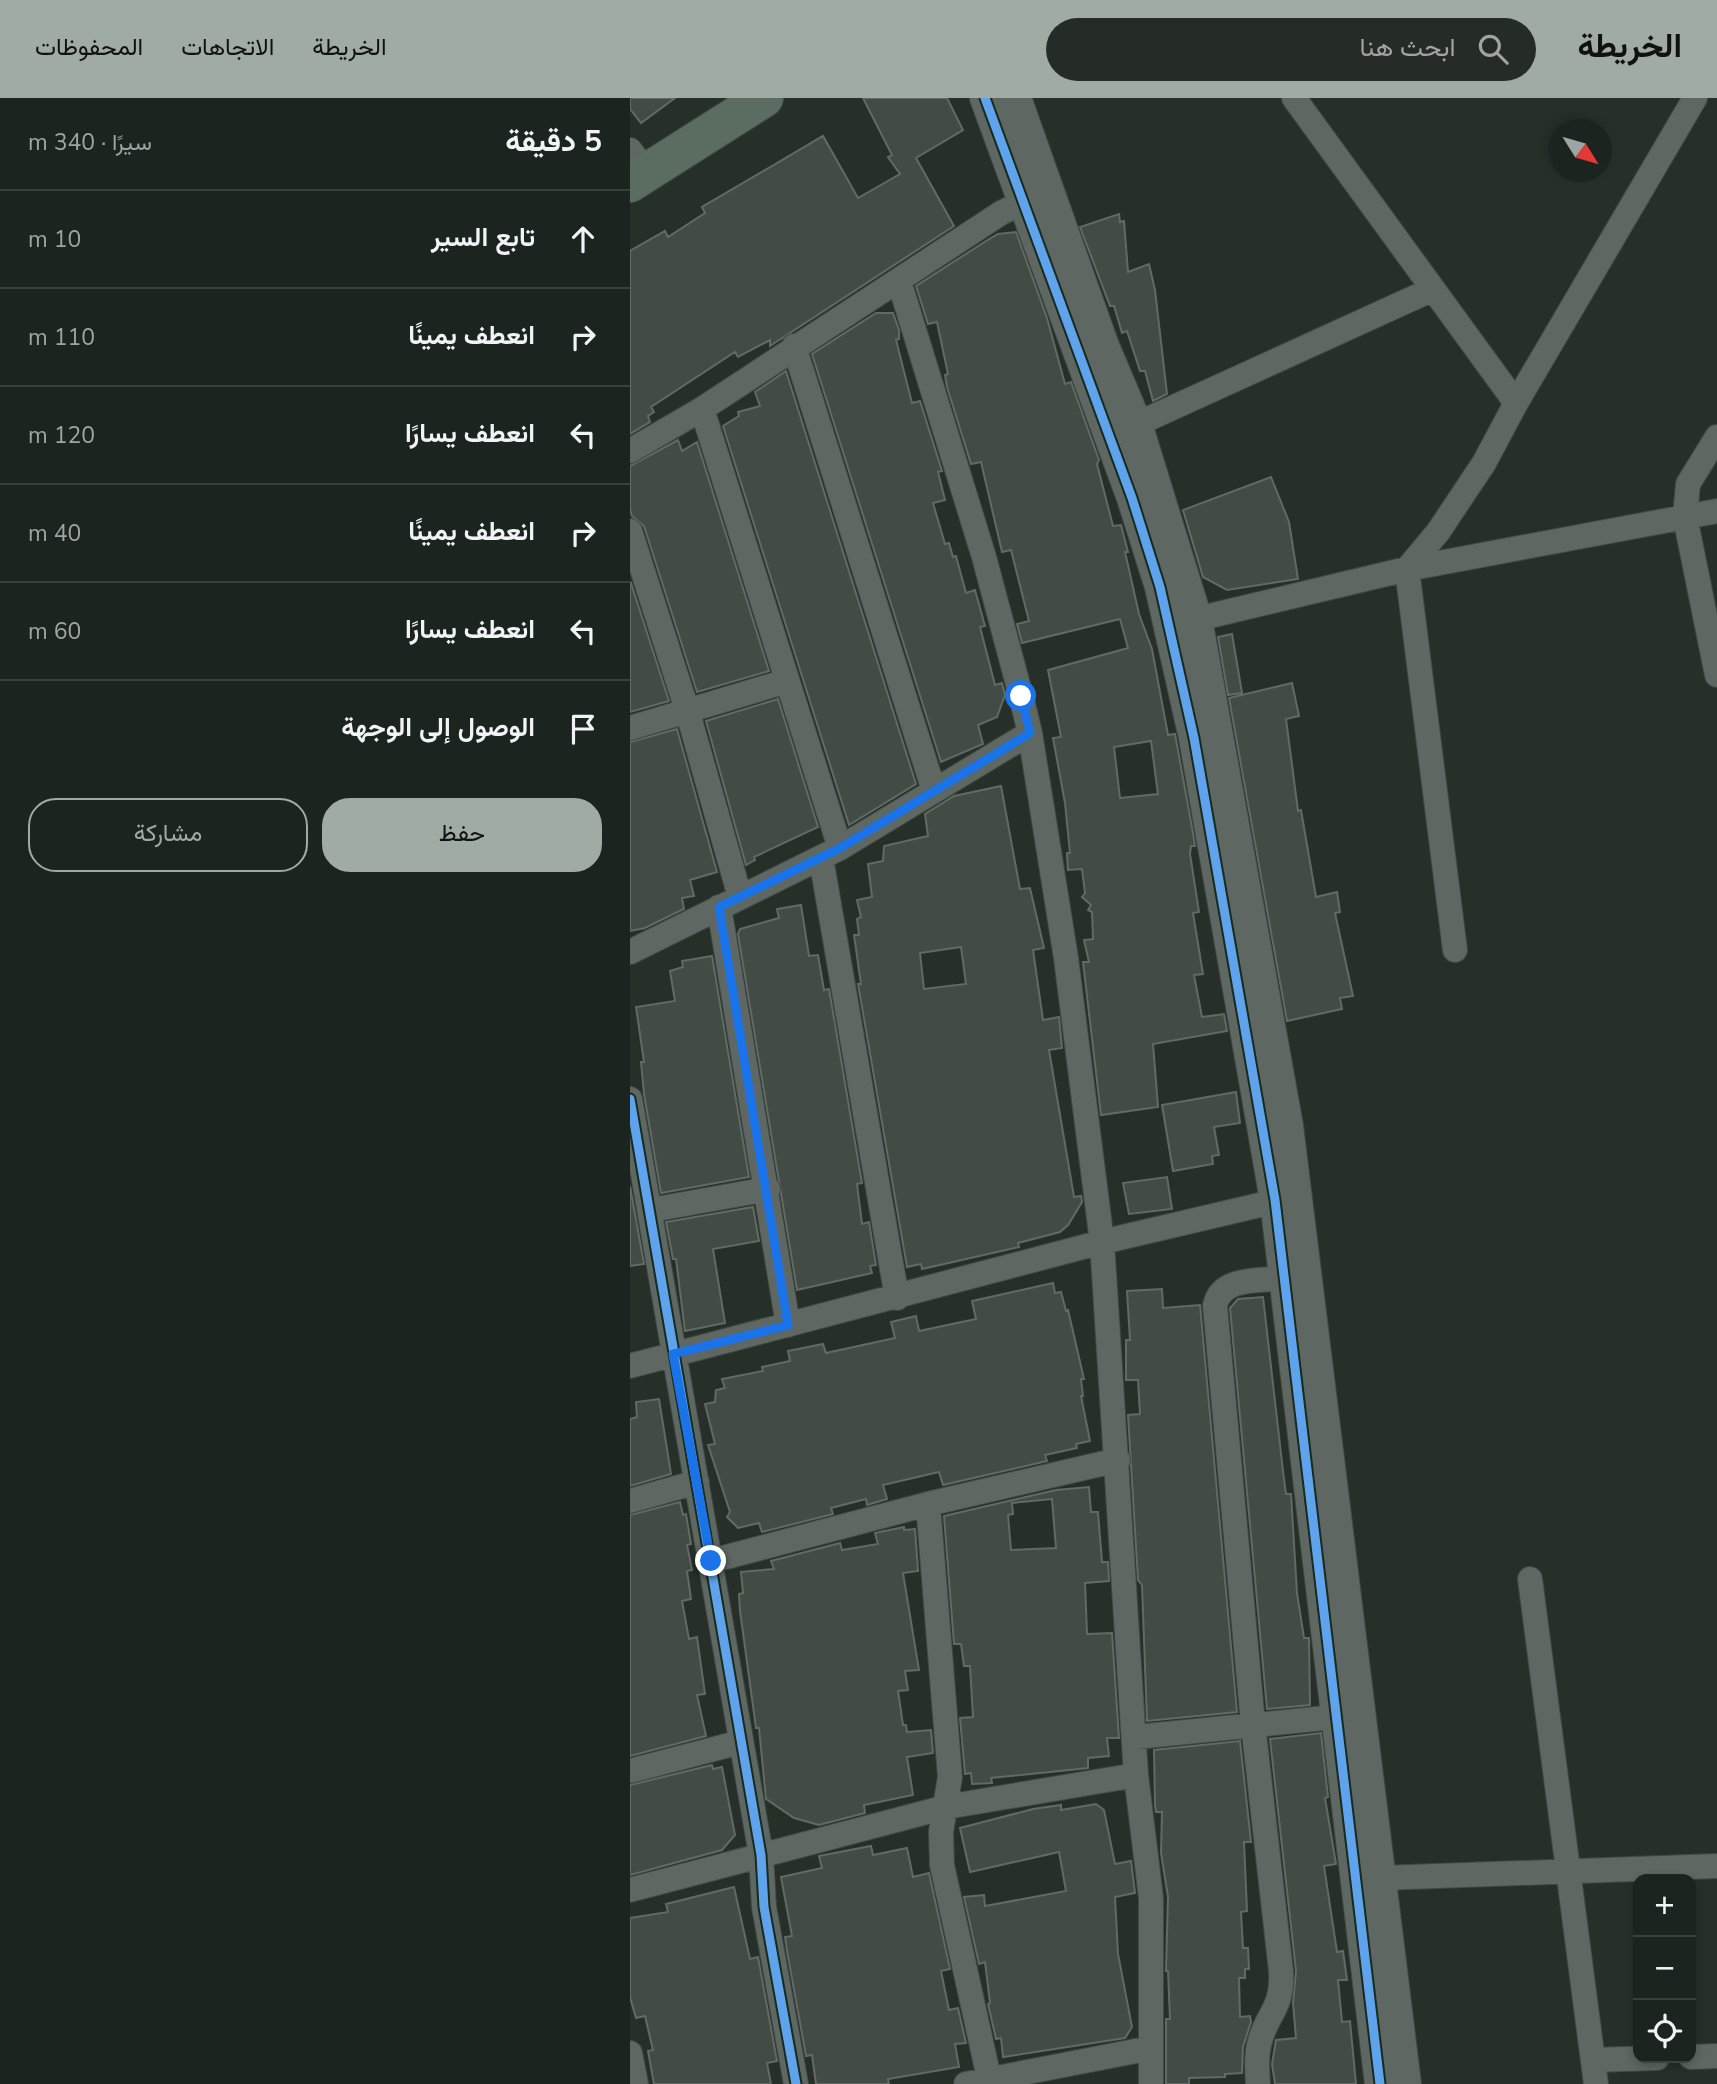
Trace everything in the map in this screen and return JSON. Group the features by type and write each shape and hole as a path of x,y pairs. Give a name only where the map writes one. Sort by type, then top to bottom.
{"main road":[{"path":"632,163 733,98"},
{"path":"632,163 764,98"}],"street":[{"path":"985,98 1037,195 1137,424 1197,619 1248,891 1287,1198 1381,1878 1406,2084"},
{"path":"1016,98 1037,195 1132,498 1179,662 1287,1198 1285,1278 1380,2084"},
{"path":"1294,98 1431,290 1516,403"},
{"path":"1455,950 1407,569 1459,502 1695,98"},
{"path":"630,451 702,409 794,346 1001,213 1037,195"},
{"path":"899,281 984,557 1030,733 1066,958 1102,1242 1136,1737 1136,1775 1151,1898 1152,2084"},
{"path":"1137,424 1431,290"},
{"path":"794,346 934,791"},
{"path":"702,409 787,681 830,853 897,1298"},
{"path":"1717,438 1688,484 1685,517 1717,675"},
{"path":"1197,619 1407,569 1717,511"},
{"path":"630,531 688,713 729,902 788,1325"},
{"path":"630,728 688,713 787,681"},
{"path":"630,952 830,853 1030,733"},
{"path":"630,1099 633,1144 650,1210 711,1561 761,1855 764,1907 796,2084"},
{"path":"650,1210 768,1189"},
{"path":"630,1366 1102,1242 1287,1198"},
{"path":"1258,2084 1259,2044 1282,1992 1253,1724 1215,1306 1222,1289 1230,1284 1285,1278"},
{"path":"711,1561 928,1504 1118,1460"},
{"path":"630,1501 696,1482"},
{"path":"928,1504 950,1777 941,1832 942,1865 978,2081 1151,2048"},
{"path":"1530,1579 1594,2072 1634,2063"},
{"path":"1136,1737 1335,1717"},
{"path":"630,1771 741,1742"},
{"path":"630,1890 693,1876 761,1855 946,1807 1136,1775"},
{"path":"1381,1878 1717,1866"},
{"path":"630,2053 636,2084"},
{"path":"1696,2057 1717,2056"}],"building":[{"path":"630,98 675,98 641,123 630,109"},
{"path":"863,98 947,98 963,130 916,158 954,226 770,346 770,340 738,357 735,352 651,407 654,412 648,416 650,422 630,434 630,251 665,231 668,237 705,213 702,207 823,136 858,198 900,174 888,157 892,155"},
{"path":"1119,214 1120,222 1124,221 1128,272 1149,264 1155,290 1167,394 1153,401 1145,371 1140,371 1127,331 1122,333 1114,306 1110,306 1080,227"},
{"path":"1016,232 1047,318 1065,384 1071,382 1099,460 1097,464 1113,526 1121,525 1128,552 1125,552 1139,614 1152,649 1168,735 1175,734 1195,846 1191,846 1190,854 1199,912 1193,913 1203,974 1194,975 1202,1017 1224,1014 1227,1031 1153,1044 1158,1107 1101,1115 1083,962 1089,962 1084,940 1093,939 1092,912 1088,910 1091,905 1082,897 1085,893 1082,869 1068,870 1067,853 1070,853 1065,803 1053,738 1061,737 1048,670 1128,648 1120,619 1022,643 1017,624 1029,621 1011,550 1002,552 981,462 971,464 947,387 945,375 948,374 937,322 928,324 916,286 998,234","holes":["1151,741 1158,794 1120,798 1114,747"]},
{"path":"876,313 893,313 899,330 899,339 896,340 912,403 920,401 942,471 938,472 945,500 933,503 945,544 949,543 953,557 956,556 966,593 975,590 985,626 980,627 995,685 1002,683 1005,695 997,717 978,725 983,744 941,762 812,354"},
{"path":"786,371 916,784 849,825 723,426 739,416 738,412 760,406 755,392"},
{"path":"678,440 682,451 697,442 769,671 697,692 644,526 632,516 630,509 630,466"},
{"path":"1271,477 1289,522 1298,579 1227,590 1203,577 1183,510"},
{"path":"630,584 669,701 630,712"},
{"path":"1232,634 1242,693 1228,695 1218,637"},
{"path":"1292,683 1299,716 1286,719 1298,811 1301,810 1316,897 1337,892 1340,912 1335,913 1353,996 1340,998 1342,1009 1287,1021 1229,698"},
{"path":"778,699 818,827 754,857 755,860 746,865 706,721"},
{"path":"677,729 717,872 690,880 694,896 682,898 684,909 645,928 630,931 630,742"},
{"path":"1001,786 1020,889 1030,888 1044,948 1033,950 1043,1020 1059,1017 1062,1048 1049,1050 1074,1197 1081,1196 1082,1202 1068,1225 1060,1232 1018,1243 1019,1247 922,1269 921,1264 907,1267 858,984 861,984 854,935 859,935 857,919 861,917 857,900 872,897 868,864 883,861 884,846 928,836 925,814 954,796","holes":["961,947 966,984 924,989 920,953"]},
{"path":"801,905 809,956 818,955 824,990 829,989 862,1183 857,1184 862,1224 869,1222 876,1265 870,1266 872,1273 797,1290 738,934 740,929 779,918 777,909"},
{"path":"712,956 749,1177 661,1193 644,1094 641,1062 644,1062 636,1007 675,1001 670,971 683,967 682,961"},
{"path":"1236,1092 1240,1123 1214,1127 1219,1155 1212,1156 1213,1164 1173,1171 1162,1105"},
{"path":"1167,1177 1172,1209 1129,1214 1123,1183"},
{"path":"630,1186 644,1264 630,1266"},
{"path":"753,1207 759,1241 713,1249 725,1323 685,1331 676,1259 673,1259 666,1222"},
{"path":"1053,1283 1055,1293 1061,1292 1066,1311 1068,1310 1084,1379 1081,1379 1081,1396 1090,1441 1076,1444 1077,1448 1045,1455 1047,1461 943,1485 939,1472 883,1485 887,1499 867,1505 866,1499 831,1508 833,1514 762,1532 759,1523 738,1528 727,1517 730,1512 708,1445 715,1444 705,1404 715,1402 716,1390 725,1388 722,1379 763,1371 762,1367 790,1361 788,1351 823,1344 826,1353 895,1338 891,1322 916,1316 919,1331 976,1319 972,1301"},
{"path":"1162,1289 1163,1308 1200,1305 1237,1712 1147,1721 1142,1585 1138,1580 1128,1415 1140,1414 1138,1380 1126,1380 1126,1340 1130,1340 1127,1291"},
{"path":"1263,1297 1286,1494 1291,1494 1297,1593 1304,1638 1309,1638 1310,1705 1267,1709 1230,1308 1238,1299"},
{"path":"659,1399 671,1474 630,1486 630,1419 637,1417 636,1402"},
{"path":"1089,1487 1091,1512 1098,1512 1102,1562 1108,1562 1109,1581 1085,1583 1087,1634 1112,1633 1119,1738 1107,1738 1109,1756 1088,1758 1088,1768 991,1778 992,1783 972,1784 971,1773 965,1774 960,1718 973,1717 970,1666 964,1666 961,1644 954,1644 944,1516 1056,1490","holes":["1052,1499 1056,1548 1011,1550 1008,1515 1013,1514 1012,1503"]},
{"path":"680,1502 683,1515 686,1514 691,1544 687,1545 692,1570 687,1571 691,1599 682,1601 689,1639 697,1637 705,1694 697,1695 706,1736 630,1756 630,1515"},
{"path":"904,1527 904,1530 915,1529 918,1571 903,1573 919,1670 905,1671 908,1690 898,1691 903,1725 906,1725 907,1732 931,1730 933,1753 907,1757 913,1795 864,1805 865,1813 819,1825 794,1818 766,1799 759,1728 756,1728 740,1611 739,1594 743,1593 741,1572 774,1569 771,1561 840,1543 842,1550 878,1544 875,1533"},
{"path":"1321,1733 1328,1797 1325,1798 1336,1864 1324,1866 1337,1952 1343,1951 1347,1980 1338,1980 1342,2022 1350,2021 1356,2084 1275,2084 1272,2064 1276,2040 1296,2038 1293,2003 1296,1971 1270,1739"},
{"path":"1240,1741 1251,1842 1244,1842 1247,1911 1241,1912 1243,1948 1248,1948 1249,1969 1245,1969 1245,1978 1239,1978 1240,2017 1250,2016 1251,2022 1243,2047 1242,2073 1225,2074 1225,2077 1189,2078 1189,2084 1166,2084 1166,2019 1170,2019 1166,1971 1168,1897 1161,1853 1162,1812 1156,1812 1155,1805 1154,1750"},
{"path":"712,1765 713,1769 722,1767 735,1835 722,1850 630,1875 630,1785"},
{"path":"1096,1804 1104,1810 1115,1864 1131,1861 1135,1893 1115,1897 1118,1954 1132,2027 1125,2038 1003,2057 1001,2038 996,2039 988,2004 985,1962 979,1964 964,1897 984,1895 985,1906 1066,1891 1059,1852 970,1872 960,1828 1033,1809 1061,1805 1061,1810"},
{"path":"871,1846 873,1855 907,1848 913,1877 929,1873 950,1969 941,1971 949,2010 958,2008 966,2043 955,2044 959,2067 888,2079 889,2084 816,2084 812,2055 806,2056 787,1951 785,1937 792,1936 781,1877 822,1868 819,1856"},
{"path":"734,1887 750,1959 758,1957 777,2061 767,2063 771,2084 654,2084 648,2051 653,2050 645,2016 636,2018 630,1997 630,1918 668,1912 666,1904"}],"cycle path":[{"path":"985,98 1132,498 1160,587 1194,738 1275,1200 1380,2084"},
{"path":"630,1099 761,1855 764,1907 796,2084"}],"route":[{"path":"711,1561 673,1354 788,1325 768,1189 719,907 840,848 1030,733 1021,696"}]}
